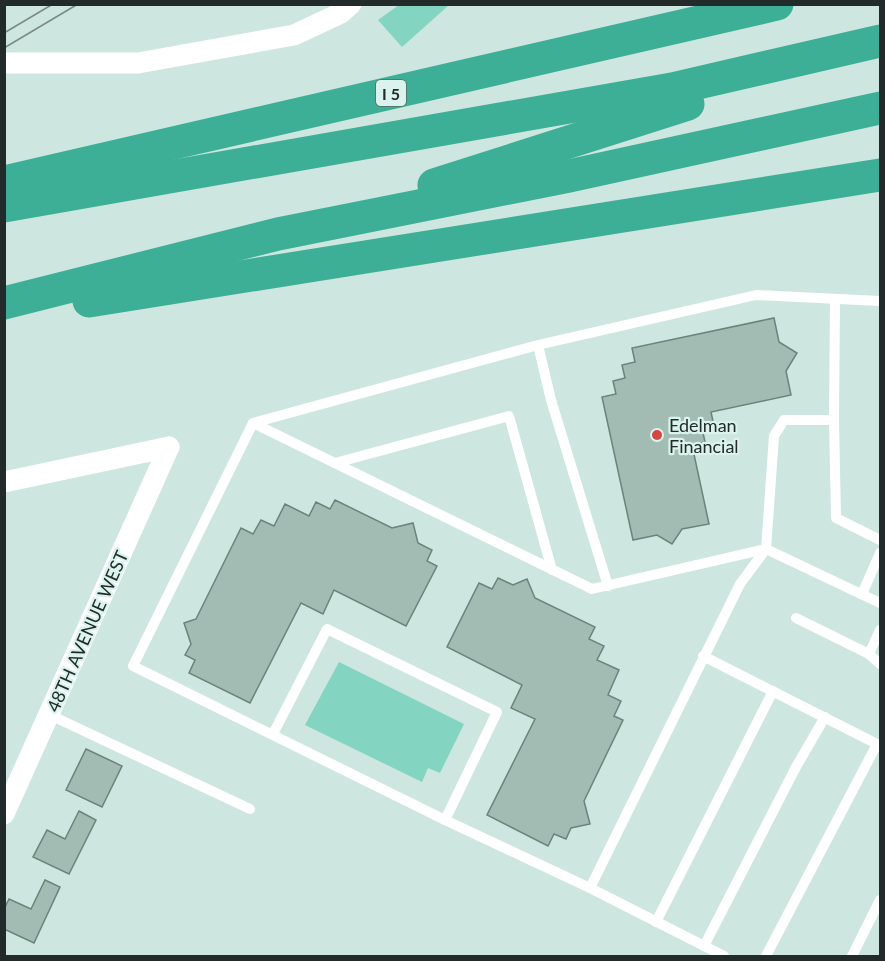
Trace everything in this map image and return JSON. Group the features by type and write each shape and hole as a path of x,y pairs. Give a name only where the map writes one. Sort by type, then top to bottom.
{"highway":[{"name":"I 5","path":"4,182 777,4"},
{"path":"4,206 672,89 880,41"},
{"path":"278,234 680,106 880,61"},
{"path":"4,303 278,234 581,173 880,108"},
{"path":"4,315 880,175"}],"street":[{"path":"4,63 138,63 294,35 341,13 351,4"},
{"name":"48TH AVENUE WEST","path":"4,482 169,447 4,814"}],"lane":[{"path":"724,957 590,888 445,820 133,666 253,423 538,345 756,295 880,301"},
{"path":"835,299 836,518 880,540"},
{"path":"538,345 551,399 608,586"},
{"path":"335,463 509,416 552,570"},
{"path":"590,888 740,584 766,549 774,436 784,420 834,420"},
{"path":"253,423 592,589 766,549 880,603"},
{"path":"862,594 880,553"},
{"path":"796,618 869,654 880,664"},
{"path":"273,734 327,629 496,712 445,820"},
{"path":"869,654 880,630"},
{"path":"703,656 878,744 766,957"},
{"path":"656,922 773,691"},
{"path":"50,715 250,809"},
{"path":"704,946 796,767 825,717"},
{"path":"852,957 880,900"}],"green space":[{"path":"399,5 449,5 402,47 378,20"},
{"path":"339,662 464,724 440,773 428,768 422,782 305,725"}],"building":[{"name":"Edelman Financial","path":"774,318 779,342 797,353 786,371 791,395 711,412 714,426 702,428 705,442 692,445 709,524 682,529 672,544 657,535 633,540 602,397 616,394 613,381 625,378 622,365 635,362 632,348"},
{"path":"335,500 392,528 413,523 418,543 432,550 427,561 437,566 406,626 334,590 323,614 301,603 250,703 189,673 195,660 185,655 191,644 184,623 196,619 241,528 253,534 261,520 274,526 285,504 309,516 316,502 330,509"},
{"path":"498,578 513,585 527,579 535,598 595,627 589,639 604,646 597,660 619,670 608,695 621,701 614,716 623,720 584,801 590,824 571,828 566,839 554,834 548,846 487,815 535,719 511,708 522,685 447,647 479,583 492,589"},
{"path":"86,749 122,766 102,807 66,790"},
{"path":"79,811 96,820 69,874 33,857 47,830 65,839"},
{"path":"45,880 60,887 34,943 4,929 4,909 9,899 31,909"}],"tram line":[{"path":"4,33 53,4"},
{"path":"4,48 78,4"}],"place":[{"name":"Edelman Financial","path":"657,435"}]}
